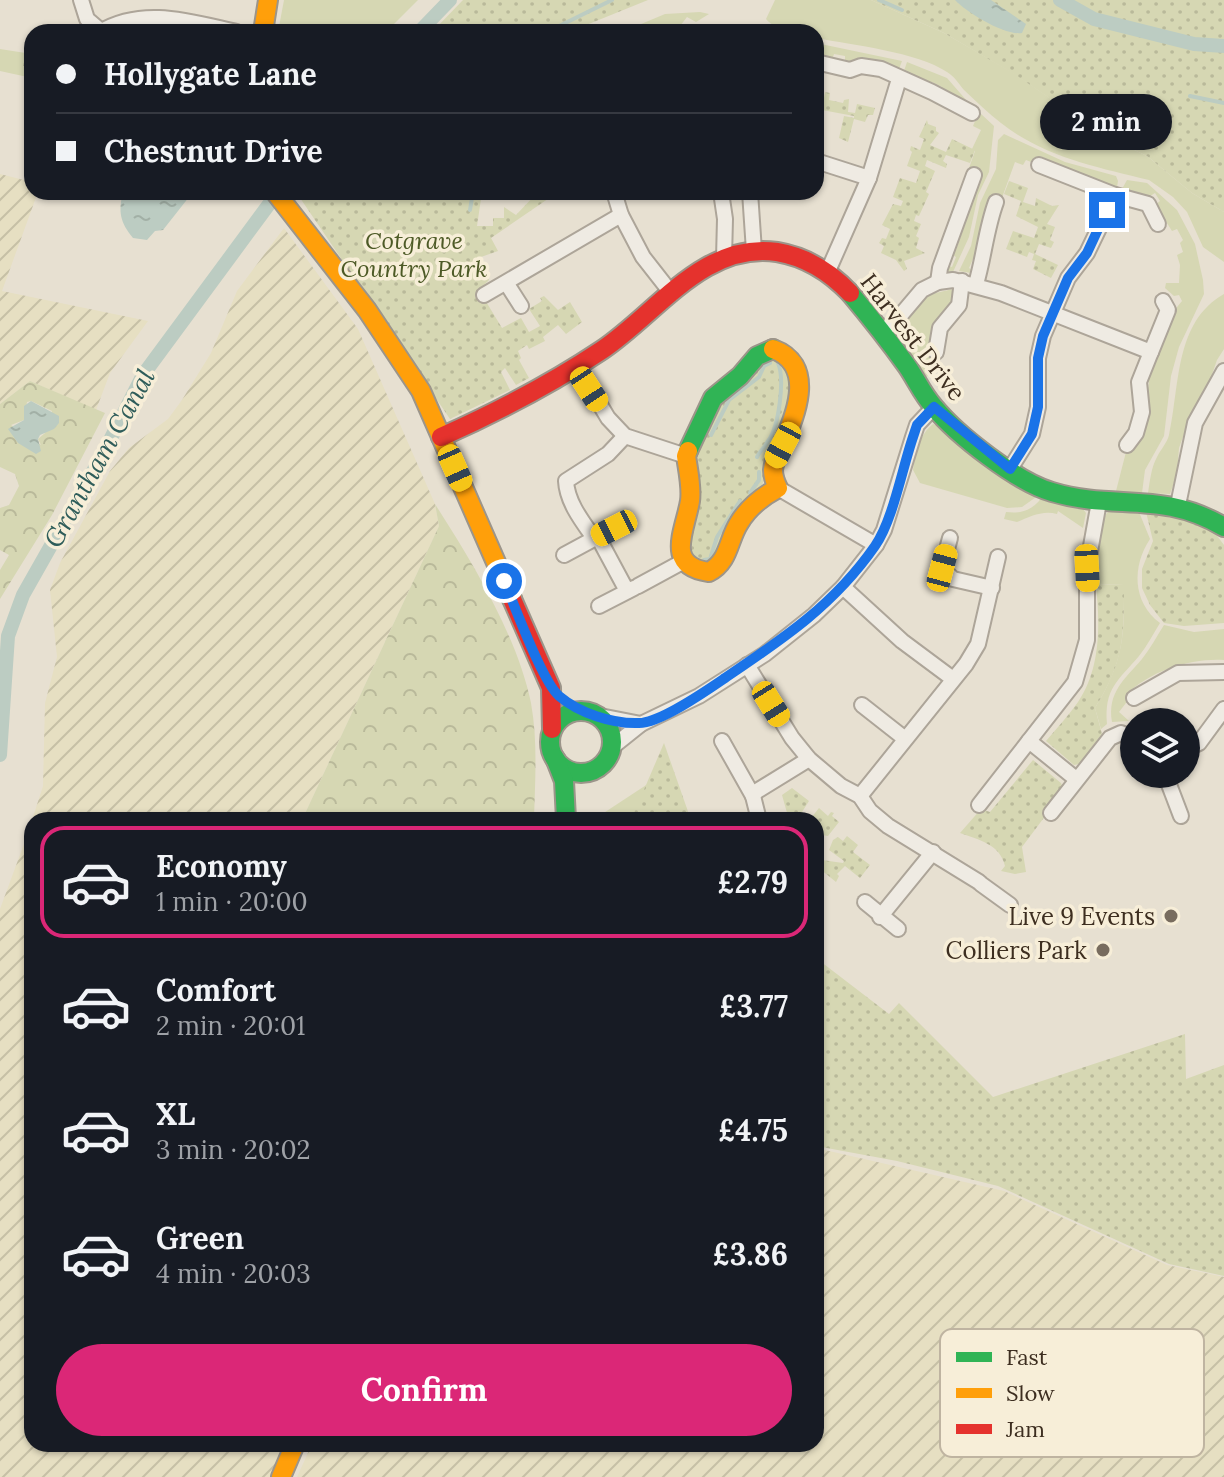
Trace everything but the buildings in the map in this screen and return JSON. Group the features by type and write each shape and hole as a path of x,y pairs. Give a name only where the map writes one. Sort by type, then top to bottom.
{"street":[{"path":"81,0 87,19 92,24"},
{"path":"264,24 268,0"},
{"path":"121,24 145,16 197,24"},
{"path":"824,64 850,70 861,66 881,69 972,113"},
{"path":"828,271 869,178 899,79"},
{"path":"824,164 869,178"},
{"path":"1039,165 1115,195 1148,204 1158,224"},
{"path":"938,282 940,268 974,175"},
{"path":"1010,469 1032,434 1038,407 1038,358 1052,314 1068,278 1087,253 1115,195"},
{"path":"281,200 367,310 410,373 441,437 551,688 552,729 549,743 564,781 565,812"},
{"path":"616,200 643,257 672,294"},
{"path":"722,200 724,258"},
{"path":"751,200 754,251"},
{"path":"936,352 940,328 959,305 986,250 987,226 996,202"},
{"path":"484,295 621,215"},
{"name":"Harvest Drive","path":"441,437 509,407 577,366 633,328 709,266 724,258 754,251 794,256 828,271 849,291 882,332 934,407 1027,481 1047,490 1099,502 1178,505"},
{"path":"882,332 900,316 914,296 929,285 938,282 969,283 1151,352"},
{"path":"507,284 521,306"},
{"path":"1127,445 1136,433 1142,412 1139,382 1168,310 1163,301"},
{"path":"778,488 764,495 739,523 717,568 709,572 693,570 684,561 680,544 691,497 686,456 713,398 740,376 757,356 773,349 783,351 794,359 800,371 792,422 774,462 773,477 778,488 876,545"},
{"path":"577,366 608,418 625,436 686,456"},
{"path":"1224,371 1195,423 1178,505 1199,511 1224,527"},
{"path":"611,748 641,724 699,696 786,638 843,587 884,530 917,425 934,407"},
{"path":"625,436 608,454 566,481 566,489 576,511 633,588"},
{"path":"979,805 1075,682 1087,640 1087,568 1099,502"},
{"path":"564,555 614,528"},
{"path":"950,538 942,568 953,579 992,588"},
{"path":"860,796 978,644 998,557"},
{"path":"599,606 684,561"},
{"path":"843,587 902,641 953,679"},
{"path":"747,665 792,738 809,759 841,786 860,796 870,811 888,826 933,852 1010,905"},
{"path":"1134,698 1178,673 1224,672"},
{"path":"551,688 609,728 611,748 606,760 580,791 569,812"},
{"path":"862,705 904,738"},
{"path":"1200,742 1224,709"},
{"path":"552,729 565,716 590,714 641,724"},
{"path":"1051,813 1115,734 1120,734"},
{"path":"722,741 753,796 757,812"},
{"path":"1029,741 1076,779"},
{"path":"555,758 565,768 576,772 597,770"},
{"path":"753,796 809,759"},
{"path":"1170,788 1181,816"},
{"path":"880,917 933,852"},
{"path":"865,902 898,929"},
{"path":"281,1477 292,1452"}],"shaded area":[{"path":"0,174 24,180 24,200 35,200 2,291 148,321 110,373 96,410 30,381 0,404"},
{"path":"284,228 358,329 435,504 439,526 306,812 35,812 43,786 45,703 57,657 50,590 60,563 110,471 129,448 168,419 182,400 211,353 237,291"},
{"path":"24,844 24,1452 283,1452 272,1477 0,1477 0,909"},
{"path":"824,1150 1004,1191 1167,1265 1224,1277 1224,1477 297,1477 308,1452 824,1452"}],"green space":[{"path":"284,0 418,0 394,24 280,24"},
{"path":"463,0 648,0 589,24 440,24"},
{"path":"775,0 871,0 944,33 1015,74 1105,136 1147,156 1192,193 1224,212 1224,262 1203,247 1187,212 1173,197 1149,180 1053,153 1018,135 964,90 952,76 934,65 884,50 824,39 824,24 771,24 766,19"},
{"path":"871,0 1224,0 1224,212 1192,193 1147,156 1105,136 1014,74 944,33"},
{"path":"665,14 709,14 696,22 687,17 682,24 641,24"},
{"path":"824,45 902,61 899,69 860,59 845,62 845,56 834,54 832,60 824,58"},
{"path":"0,49 24,53 24,76 0,71"},
{"path":"907,62 947,78 994,126 989,172 978,195 969,237 953,272 944,272 946,265 952,267 956,257 951,254 956,250 975,195 968,171 975,151 972,149 981,130 973,126 976,119 940,91 942,87 904,71"},
{"path":"825,92 830,93 829,100 843,103 849,99 848,112 855,113 857,104 875,108 873,115 868,115 865,122 854,119 848,142 839,138 844,116 854,116 824,110"},
{"path":"927,120 939,133 930,145 946,152 952,139 975,150 970,163 946,155 943,161 947,164 946,168 927,160 925,166 935,171 926,192 929,194 914,221 921,224 916,236 919,238 916,248 925,253 904,261 907,269 904,271 896,260 881,253 884,246 879,243 882,238 886,239 890,229 882,225 893,204 901,206 903,201 893,197 900,178 916,183 920,171 907,166 911,146 920,150 924,139 919,137"},
{"path":"1004,134 1065,162 1116,176 1117,187 1054,166 1053,162 1040,156 1036,164 1026,160 1023,165 1015,162 1000,203 988,199 977,259 973,259 969,268 971,273 959,271 971,246 980,203 996,169 998,140"},
{"path":"1127,180 1147,183 1177,210 1195,244 1204,294 1179,347 1171,376 1164,436 1145,470 1142,493 1116,491 1126,452 1141,433 1149,382 1145,380 1173,312 1182,301 1179,295 1174,296 1165,288 1166,283 1179,283 1177,255 1183,252 1180,243 1183,240 1177,229 1172,231 1165,220 1160,222 1154,206 1160,201 1155,193 1147,198 1122,189"},
{"path":"1009,181 1028,188 1023,202 1035,206 1036,198 1052,206 1059,205 1047,224 1055,227 1050,240 1054,242 1051,248 1039,244 1035,254 1058,265 1051,278 1033,269 1036,261 1032,260 1034,254 1029,252 1027,257 1006,249 1013,231 1034,238 1038,227 1016,216 1021,201 1004,194"},
{"name":"Cotgrave Country Park","path":"301,200 481,200 477,226 493,226 493,218 504,218 504,207 516,215 530,200 546,200 491,238 498,251 481,257 480,262 489,280 479,290 502,328 521,318 529,332 540,326 529,309 542,301 540,298 544,296 558,310 570,302 582,322 566,334 558,325 543,337 545,341 529,349 527,345 518,351 519,360 529,378 516,385 505,368 501,372 510,390 450,419"},
{"path":"953,289 948,313 933,350 932,367 925,379 895,335 927,295"},
{"path":"1224,294 1224,349 1189,420 1179,448 1177,474 1170,494 1148,493 1153,466 1169,435 1188,338 1208,306"},
{"path":"776,356 791,375 786,412 765,469 763,483 713,561 693,563 692,484 706,426 728,395"},
{"path":"30,381 105,413 52,515 0,599 0,570 9,555 0,550 0,508 9,505 19,486 15,474 0,467 0,404","holes":["27,402 52,411 45,433 38,439 41,445 11,425 24,420"]},
{"path":"933,424 1039,495 1022,507 1007,508 920,483 913,470 915,457 921,439"},
{"path":"1042,497 1083,509 1086,513 1083,528 1058,511 1057,514 1041,513 1017,522 1004,519 1006,512 1027,510"},
{"path":"435,504 492,600 524,677 535,732 534,812 306,812 439,526"},
{"path":"1109,511 1139,512 1150,539 1138,572 1140,594 1144,605 1160,623 1110,693 1107,724 1101,729 1095,708 1117,663 1124,619 1123,584 1096,585 1099,535"},
{"path":"1146,512 1190,517 1215,533 1224,545 1224,623 1184,626 1164,623 1150,605 1142,588 1142,569 1153,541"},
{"path":"1124,584 1124,620 1117,662 1095,708 1102,734 1079,764 1074,765 1046,741 1078,702 1091,675 1098,630 1096,585"},
{"path":"1164,625 1194,632 1224,629 1224,660 1172,667 1147,679 1126,695 1129,699 1120,708 1120,722 1112,722 1115,694"},
{"path":"664,743 688,812 634,812"},
{"path":"1033,760 1061,783 1064,791 1022,847 1026,872 1015,874 1001,871 1005,866 994,848 960,833 981,809 990,812"},
{"path":"669,770 682,812 605,812"},
{"path":"792,788 809,801 802,812 787,812 782,795"},
{"path":"824,812 828,816 831,812 839,822 828,836 824,835"},
{"path":"847,836 858,845 853,852 870,865 860,878 845,866 837,874 836,882 824,872 824,860 843,863 829,850 833,840 838,837 843,841"},
{"path":"824,964 889,1014 899,1003 993,1097 1185,1034 1186,1079 1224,1065 1224,1276 1169,1264 998,1186 897,1161 824,1147"}],"water":[{"path":"955,0 991,0 1026,24 1022,33 1006,31 977,17"},
{"path":"122,200 187,200 163,230 155,231 147,240 133,238 121,216"},
{"path":"31,401 59,416 59,423 54,429 40,435 41,451 36,454 18,443 8,429 24,420 24,406"}],"waterway":[{"name":"Grantham Canal","path":"427,24 450,0"},
{"path":"563,24 612,0"},
{"path":"879,0 902,10"},
{"name":"Grantham Canal","path":"1060,0 1094,19 1194,44 1224,46"},
{"path":"1190,96 1224,103"},
{"name":"Grantham Canal","path":"0,755 8,636 23,595 104,452 143,375 272,200"},
{"path":"470,210 472,200"},
{"path":"711,435 729,400 759,377 764,366 770,363"},
{"path":"757,457 772,434 778,414 781,391 778,363"},
{"path":"750,493 759,480 759,472"},
{"path":"704,560 710,559 717,537 740,501"}],"traffic: fast":[{"path":"850,293 934,407 972,444 1005,468 1052,492 1180,509 1224,527"},
{"path":"688,451 713,398 740,376 757,356 773,349"},
{"path":"581,711 603,720 612,742 603,764 581,773 559,764 550,742 559,720 581,711"},
{"path":"555,758 564,781 566,812"}],"traffic: slow":[{"path":"264,24 268,0"},
{"path":"281,200 367,310 421,391 512,599"},
{"path":"688,451 690,496 682,535 682,555 686,563 709,572 721,563 735,530 747,512 778,488 773,470 794,416 799,389 794,365 773,349"},
{"path":"281,1477 292,1452"}],"traffic: jam":[{"path":"441,437 523,397 583,362 622,335 682,283 726,258 751,252 788,254 817,266 850,293"},
{"path":"512,599 551,688 552,729"}],"place":[{"name":"Live 9 Events","path":"1171,916"},
{"name":"Colliers Park","path":"1103,950"}],"route":[{"path":"504,581 551,688 571,705 595,715 641,724 699,696 765,654 843,587 884,530 917,425 934,407 1010,469 1032,434 1038,407 1038,358 1043,336 1068,278 1087,253 1107,210"}]}
